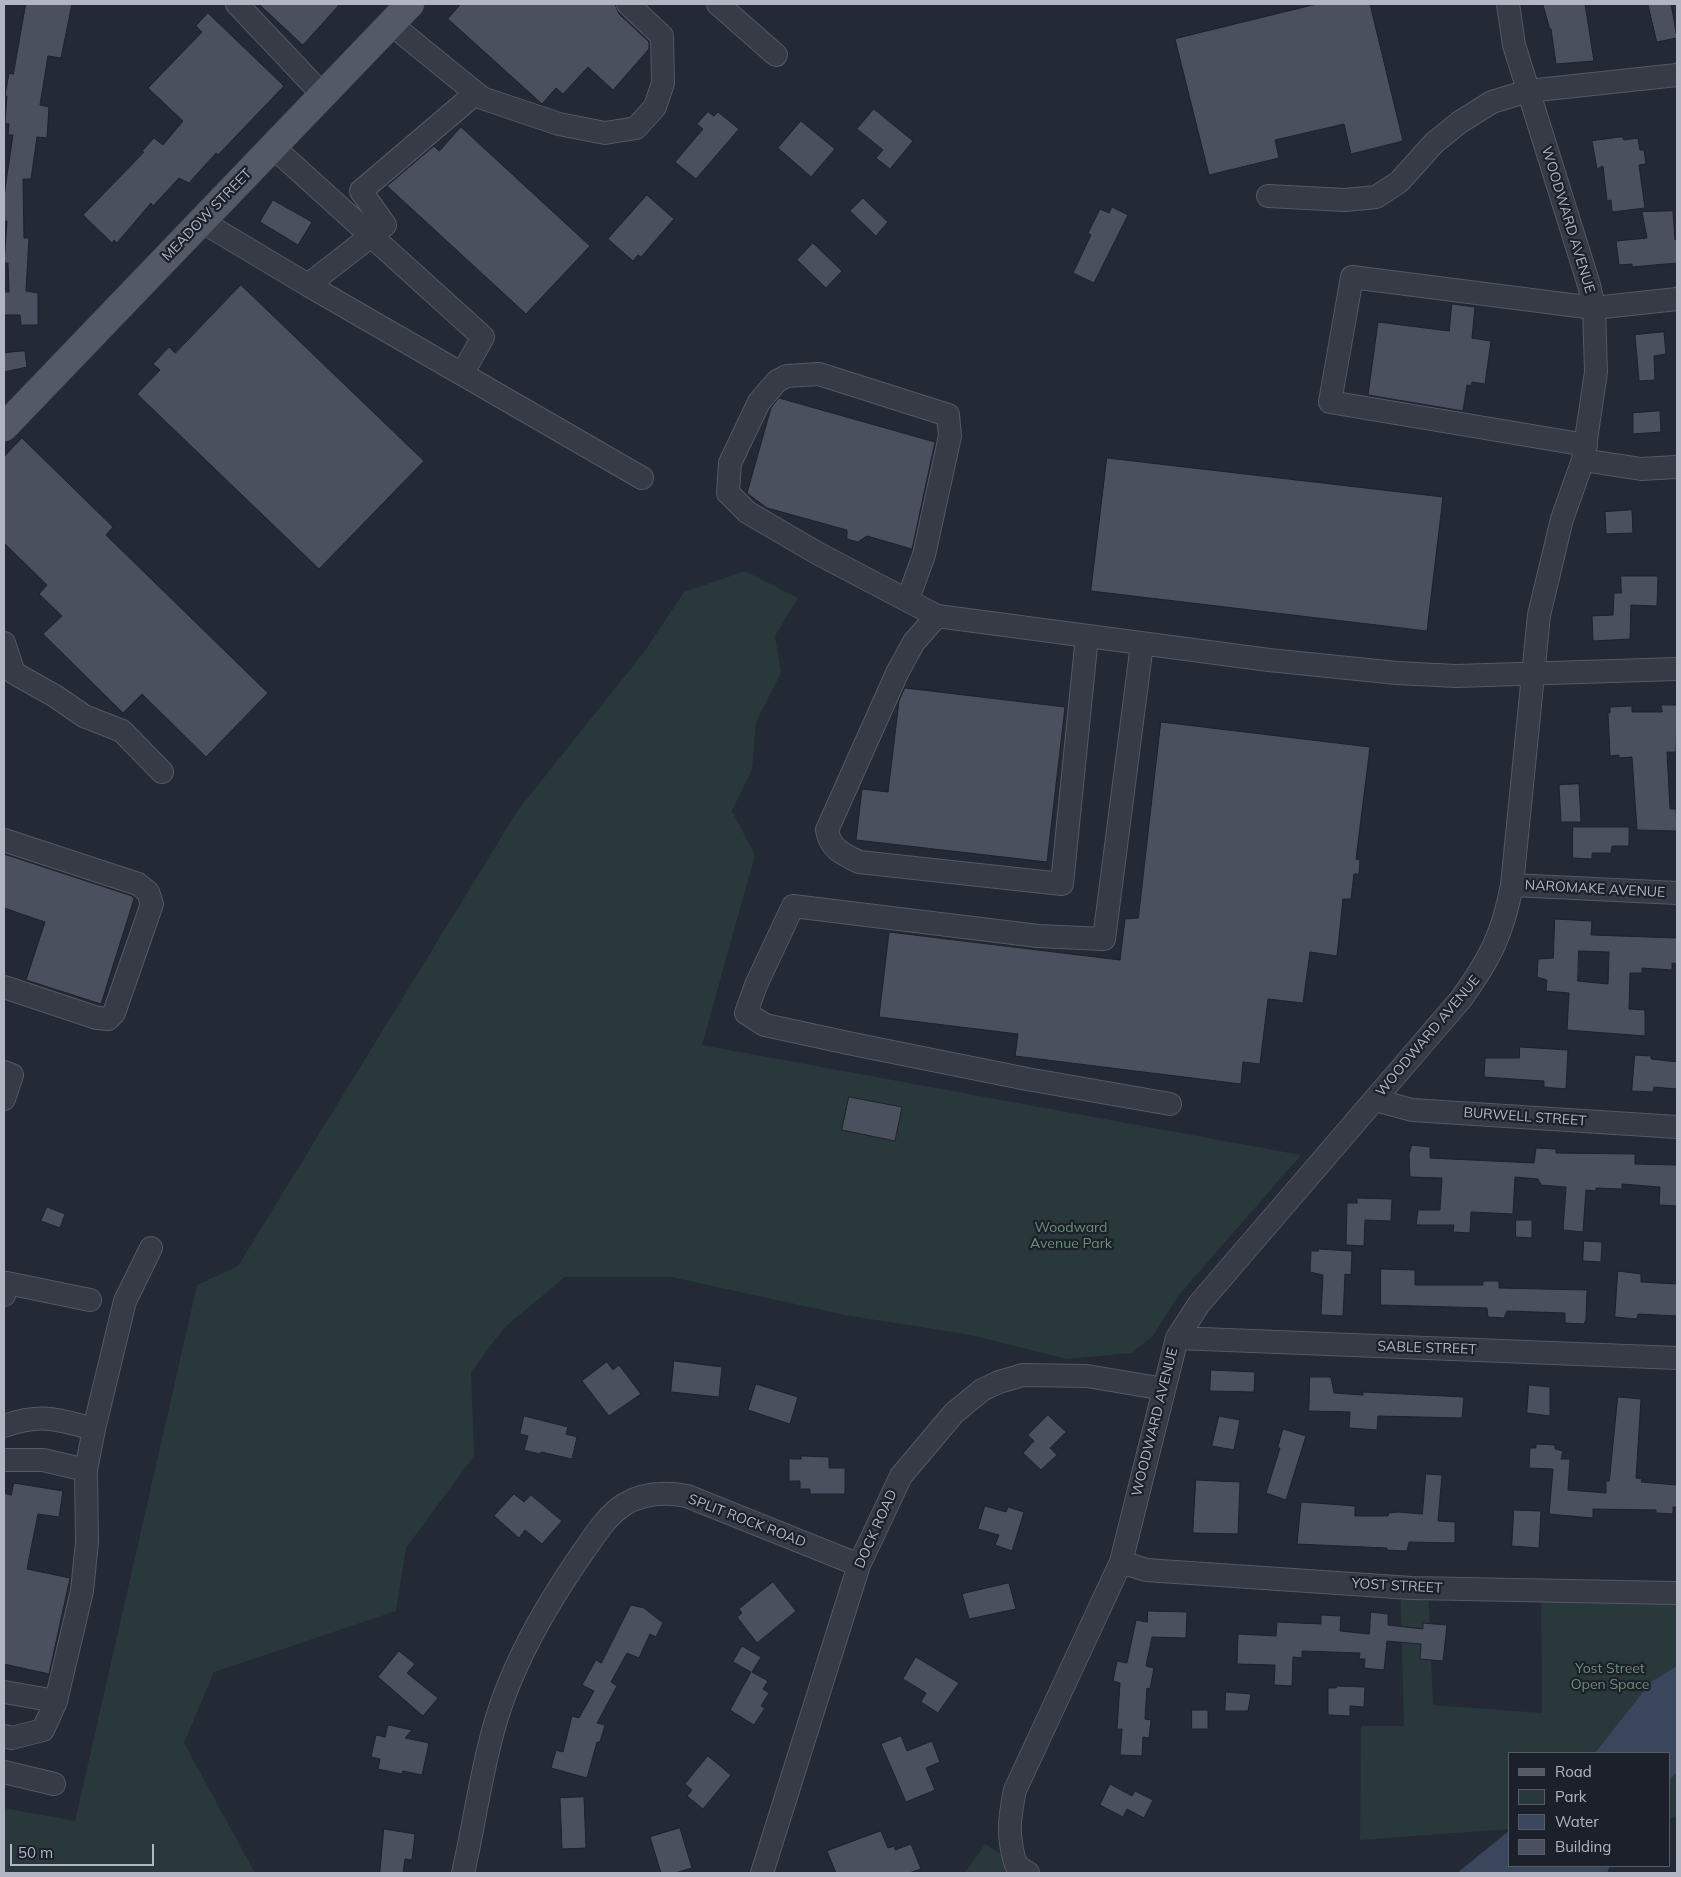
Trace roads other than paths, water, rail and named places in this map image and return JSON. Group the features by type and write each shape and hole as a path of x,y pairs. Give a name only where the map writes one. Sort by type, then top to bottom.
{"main road":[{"name":"MEADOW STREET","path":"4,426 410,4"}],"street":[{"path":"237,4 323,95"},
{"path":"391,24 482,98 559,124 605,133 636,128 655,107 663,83 662,36 628,4"},
{"path":"718,4 776,54"},
{"name":"WOODWARD AVENUE","path":"1028,1873 1016,1865 1010,1843 1008,1822 1015,1790 1121,1562 1177,1338 1198,1304 1461,999 1485,966 1496,946 1506,917 1512,885 1539,615 1562,519 1585,453 1596,372 1594,308 1589,285 1514,45 1508,4"},
{"path":"1268,196 1345,200 1376,197 1399,182 1434,143 1460,122 1492,102 1528,91 1677,75"},
{"path":"308,285 385,224 361,191 476,93"},
{"path":"273,146 483,337 462,374"},
{"path":"202,221 308,285 642,478"},
{"path":"1677,300 1594,308 1352,277 1330,402 1585,453 1641,469 1677,467"},
{"path":"908,599 924,555 950,436 948,415 819,374 787,376 777,382 759,402 730,463 728,492 747,512 793,539 938,616 1142,644 1397,673 1456,676 1532,675 1677,669"},
{"path":"938,616 914,642 898,671 827,830 829,841 838,851 859,862 1062,884 1087,636"},
{"path":"4,643 14,673 55,696 84,716 122,731 162,772"},
{"path":"1142,644 1104,939 1038,936 793,906 756,985 746,1013 765,1025 848,1044 1026,1080 1170,1104"},
{"path":"4,840 138,884 148,892 152,904 114,1013 108,1019 97,1018 4,987"},
{"name":"NAROMAKE AVENUE","path":"1512,885 1677,893"},
{"path":"4,1072 12,1075 4,1100"},
{"name":"BURWELL STREET","path":"1374,1100 1412,1110 1677,1127"},
{"path":"4,1736 12,1738 43,1730 56,1701 82,1591 87,1542 86,1470 94,1429 125,1301 151,1248"},
{"path":"4,1295 7,1282 90,1300"},
{"name":"SABLE STREET","path":"1177,1338 1677,1358"},
{"name":"DOCK ROAD","path":"762,1873 859,1564 901,1476 954,1413 982,1390 1023,1375 1087,1376 1164,1388"},
{"path":"4,1426 22,1420 49,1417 94,1429"},
{"path":"4,1460 43,1460 86,1470"},
{"name":"SPLIT ROCK ROAD","path":"463,1873 490,1742 508,1684 553,1595 608,1516 627,1503 651,1494 668,1493 688,1496 859,1564"},
{"name":"YOST STREET","path":"1121,1562 1146,1570 1411,1588 1675,1593"},
{"path":"4,1692 56,1701"},
{"path":"4,1772 54,1784"}],"water":[{"path":"1677,1666 1677,1773 1671,1778 1671,1752 1596,1752 1651,1682"},
{"path":"1508,1832 1508,1867 1610,1867 1607,1873 1457,1873"}],"park label":[{"name":"Woodward Avenue Park","path":"1071,1236"},
{"name":"Yost Street Open Space","path":"1610,1678"}]}
